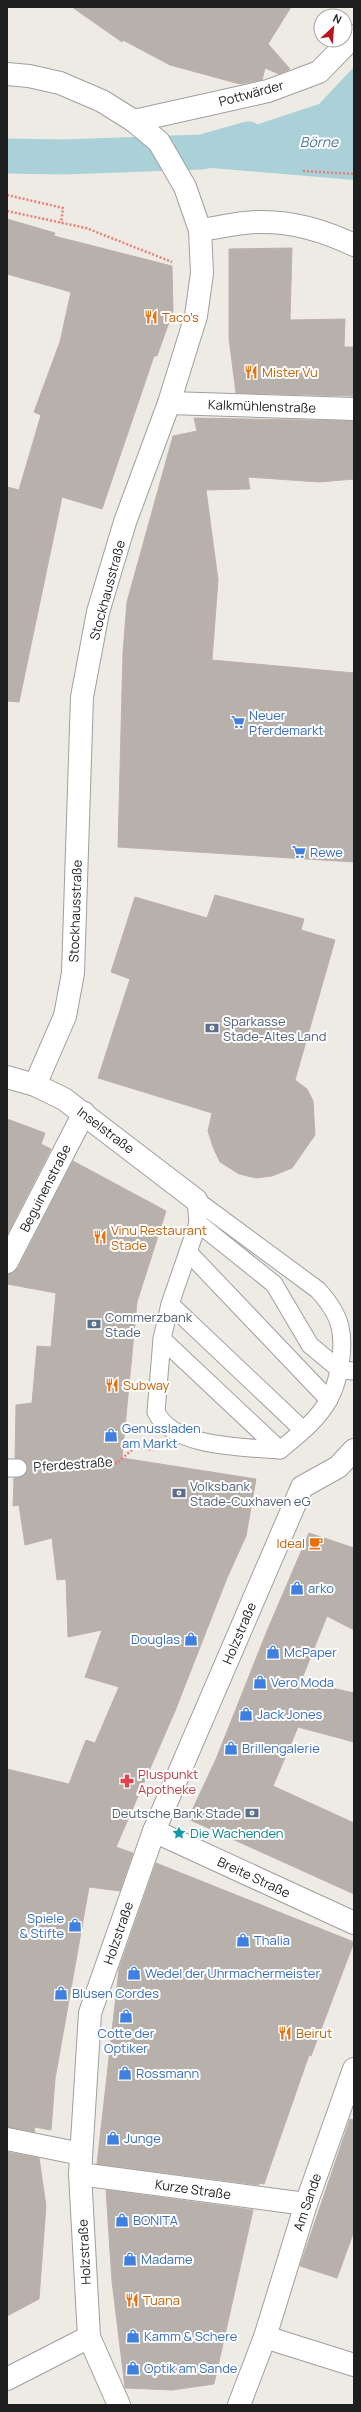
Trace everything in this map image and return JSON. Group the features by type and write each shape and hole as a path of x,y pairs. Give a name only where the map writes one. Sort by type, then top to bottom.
{"street":[{"name":"Pottwärder","path":"134,121 268,91 319,72 354,36"},
{"name":"Stockhausstraße","path":"7,74 29,76 60,83 102,101 134,121 159,142 185,187 200,230 202,273 196,316 169,403 125,522 98,612 82,697 73,973 65,1016 35,1085"},
{"path":"200,230 258,222 295,225 333,235 354,244"},
{"name":"Kalkmühlenstraße","path":"169,403 354,409"},
{"name":"Inselstraße","path":"7,1077 35,1085 64,1099 196,1200"},
{"name":"Beguinenstraße","path":"7,1262 84,1113"},
{"name":"Holzstraße","path":"119,2405 89,2337 81,2164 90,2013 154,1831 302,1487 338,1467 354,1450"},
{"name":"Breite Straße","path":"154,1831 354,1923"},
{"name":"Am Sande","path":"239,2405 265,2337 306,2204 354,2069"},
{"path":"7,2139 81,2164"},
{"name":"Kurze Straße","path":"81,2164 306,2204"},
{"path":"7,2380 89,2337"},
{"path":"265,2337 354,2365"}],"lane":[{"path":"196,1200 318,1290 328,1301 340,1327 347,1370 329,1400 303,1430 280,1450 220,1444 194,1439 173,1431 161,1422 156,1412 162,1340 170,1304 198,1223 196,1200"},
{"path":"198,1223 274,1284 310,1345 347,1370"},
{"path":"188,1252 329,1400"},
{"path":"170,1304 303,1430"},
{"path":"162,1340 228,1398 280,1450"}],"path":[{"path":"303,171 354,174"},
{"path":"7,195 63,208 61,223"},
{"path":"7,211 86,228 202,273"},
{"name":"Pferdestraße","path":"13,1468 117,1463 135,1447"}],"water":[{"name":"Börne","path":"354,67 354,180 211,168 198,144 319,104"}],"building":[{"path":"72,7 291,7 268,44 290,69 279,74 265,68 262,80 240,84 170,65 123,40 122,42"},
{"path":"7,219 55,233 54,236 172,266 173,311 157,356 154,356 102,509 62,497 19,702 7,701 7,487 19,490 41,415 34,412 60,342 71,292 7,274"},
{"path":"292,248 290,320 345,319 344,347 354,347 354,396 236,393 229,338 229,249"},
{"name":"Neuer Pferdemarkt","path":"194,418 354,421 354,479 319,482 248,477 250,489 206,490 218,580 212,660 354,673 354,862 118,847 123,652 127,602 173,436 197,431"},
{"name":"Sparkasse Stade-Altes Land","path":"215,895 304,919 301,930 335,940 295,1080 307,1089 313,1101 315,1135 292,1168 272,1176 256,1178 239,1174 220,1162 208,1131 212,1113 98,1078 130,979 111,972 135,897 207,918"},
{"path":"7,1119 45,1133 41,1144 51,1149 7,1235"},
{"path":"73,1161 166,1211 137,1302 122,1458 256,1479 246,1536 227,1578 175,1711 116,1847 133,1853 120,1891 89,1887 55,2079 51,2130 34,2127 35,2132 7,2127 7,1769 69,1784 86,1740 95,1743 119,1687 85,1677 102,1630 68,1637 66,1579 57,1580 52,1538 25,1545 19,1505 13,1506 14,1478 23,1476 28,1468 23,1460 15,1458 16,1405 32,1403 37,1346 51,1347 56,1293 7,1284 7,1274 13,1273 18,1268"},
{"path":"309,1533 354,1548 354,1630 327,1616 301,1681 354,1693 354,1742 298,1727 273,1786 354,1823 354,1894 188,1819 216,1759 267,1631"},
{"path":"156,1863 354,1942 311,2056 309,2055 264,2184 259,2183 259,2185 97,2164 119,1969"},
{"path":"350,2119 354,2120 354,2231 337,2278 300,2266"},
{"path":"7,2152 39,2158 46,2206 39,2299 7,2316"},
{"path":"106,2190 253,2210 214,2384 172,2390 125,2388 112,2281"}],"waterway":[{"name":"Börne","path":"7,156 64,157 202,152 248,139"}],"place":[{"name":"Taco's","path":"151,317"},
{"name":"Mister Vu","path":"251,372"},
{"name":"Neuer Pferdemarkt","path":"238,722"},
{"name":"Rewe","path":"299,852"},
{"name":"Sparkasse Stade-Altes Land","path":"212,1028"},
{"name":"Vinu Restaurant Stade","path":"100,1237"},
{"name":"Commerzbank Stade","path":"94,1324"},
{"name":"Subway","path":"112,1385"},
{"name":"Genussladen am Markt","path":"111,1435"},
{"name":"Volksbank Stade-Cuxhaven eG","path":"179,1493"},
{"name":"Ideal","path":"316,1543"},
{"name":"arko","path":"297,1588"},
{"name":"Douglas","path":"191,1639"},
{"name":"McPaper","path":"273,1652"},
{"name":"Vero Moda","path":"260,1682"},
{"name":"Jack Jones","path":"246,1714"},
{"name":"Brillengalerie","path":"231,1748"},
{"name":"Pluspunkt Apotheke","path":"127,1781"},
{"name":"Deutsche Bank Stade","path":"252,1813"},
{"name":"Die Wachenden","path":"179,1833"},
{"name":"Spiele & Stifte","path":"75,1925"},
{"name":"Thalia","path":"243,1940"},
{"name":"Wedel der Uhrmachermeister","path":"134,1973"},
{"name":"Blusen Cordes","path":"61,1993"},
{"name":"Cotte der Optiker","path":"126,2016"},
{"name":"Beirut","path":"285,2033"},
{"name":"Rossmann","path":"125,2073"},
{"name":"Junge","path":"113,2138"},
{"name":"BONITA","path":"122,2220"},
{"name":"Madame","path":"130,2259"},
{"name":"Tuana","path":"132,2300"},
{"name":"Kamm & Schere","path":"133,2336"},
{"name":"Optik am Sande","path":"133,2368"}]}
